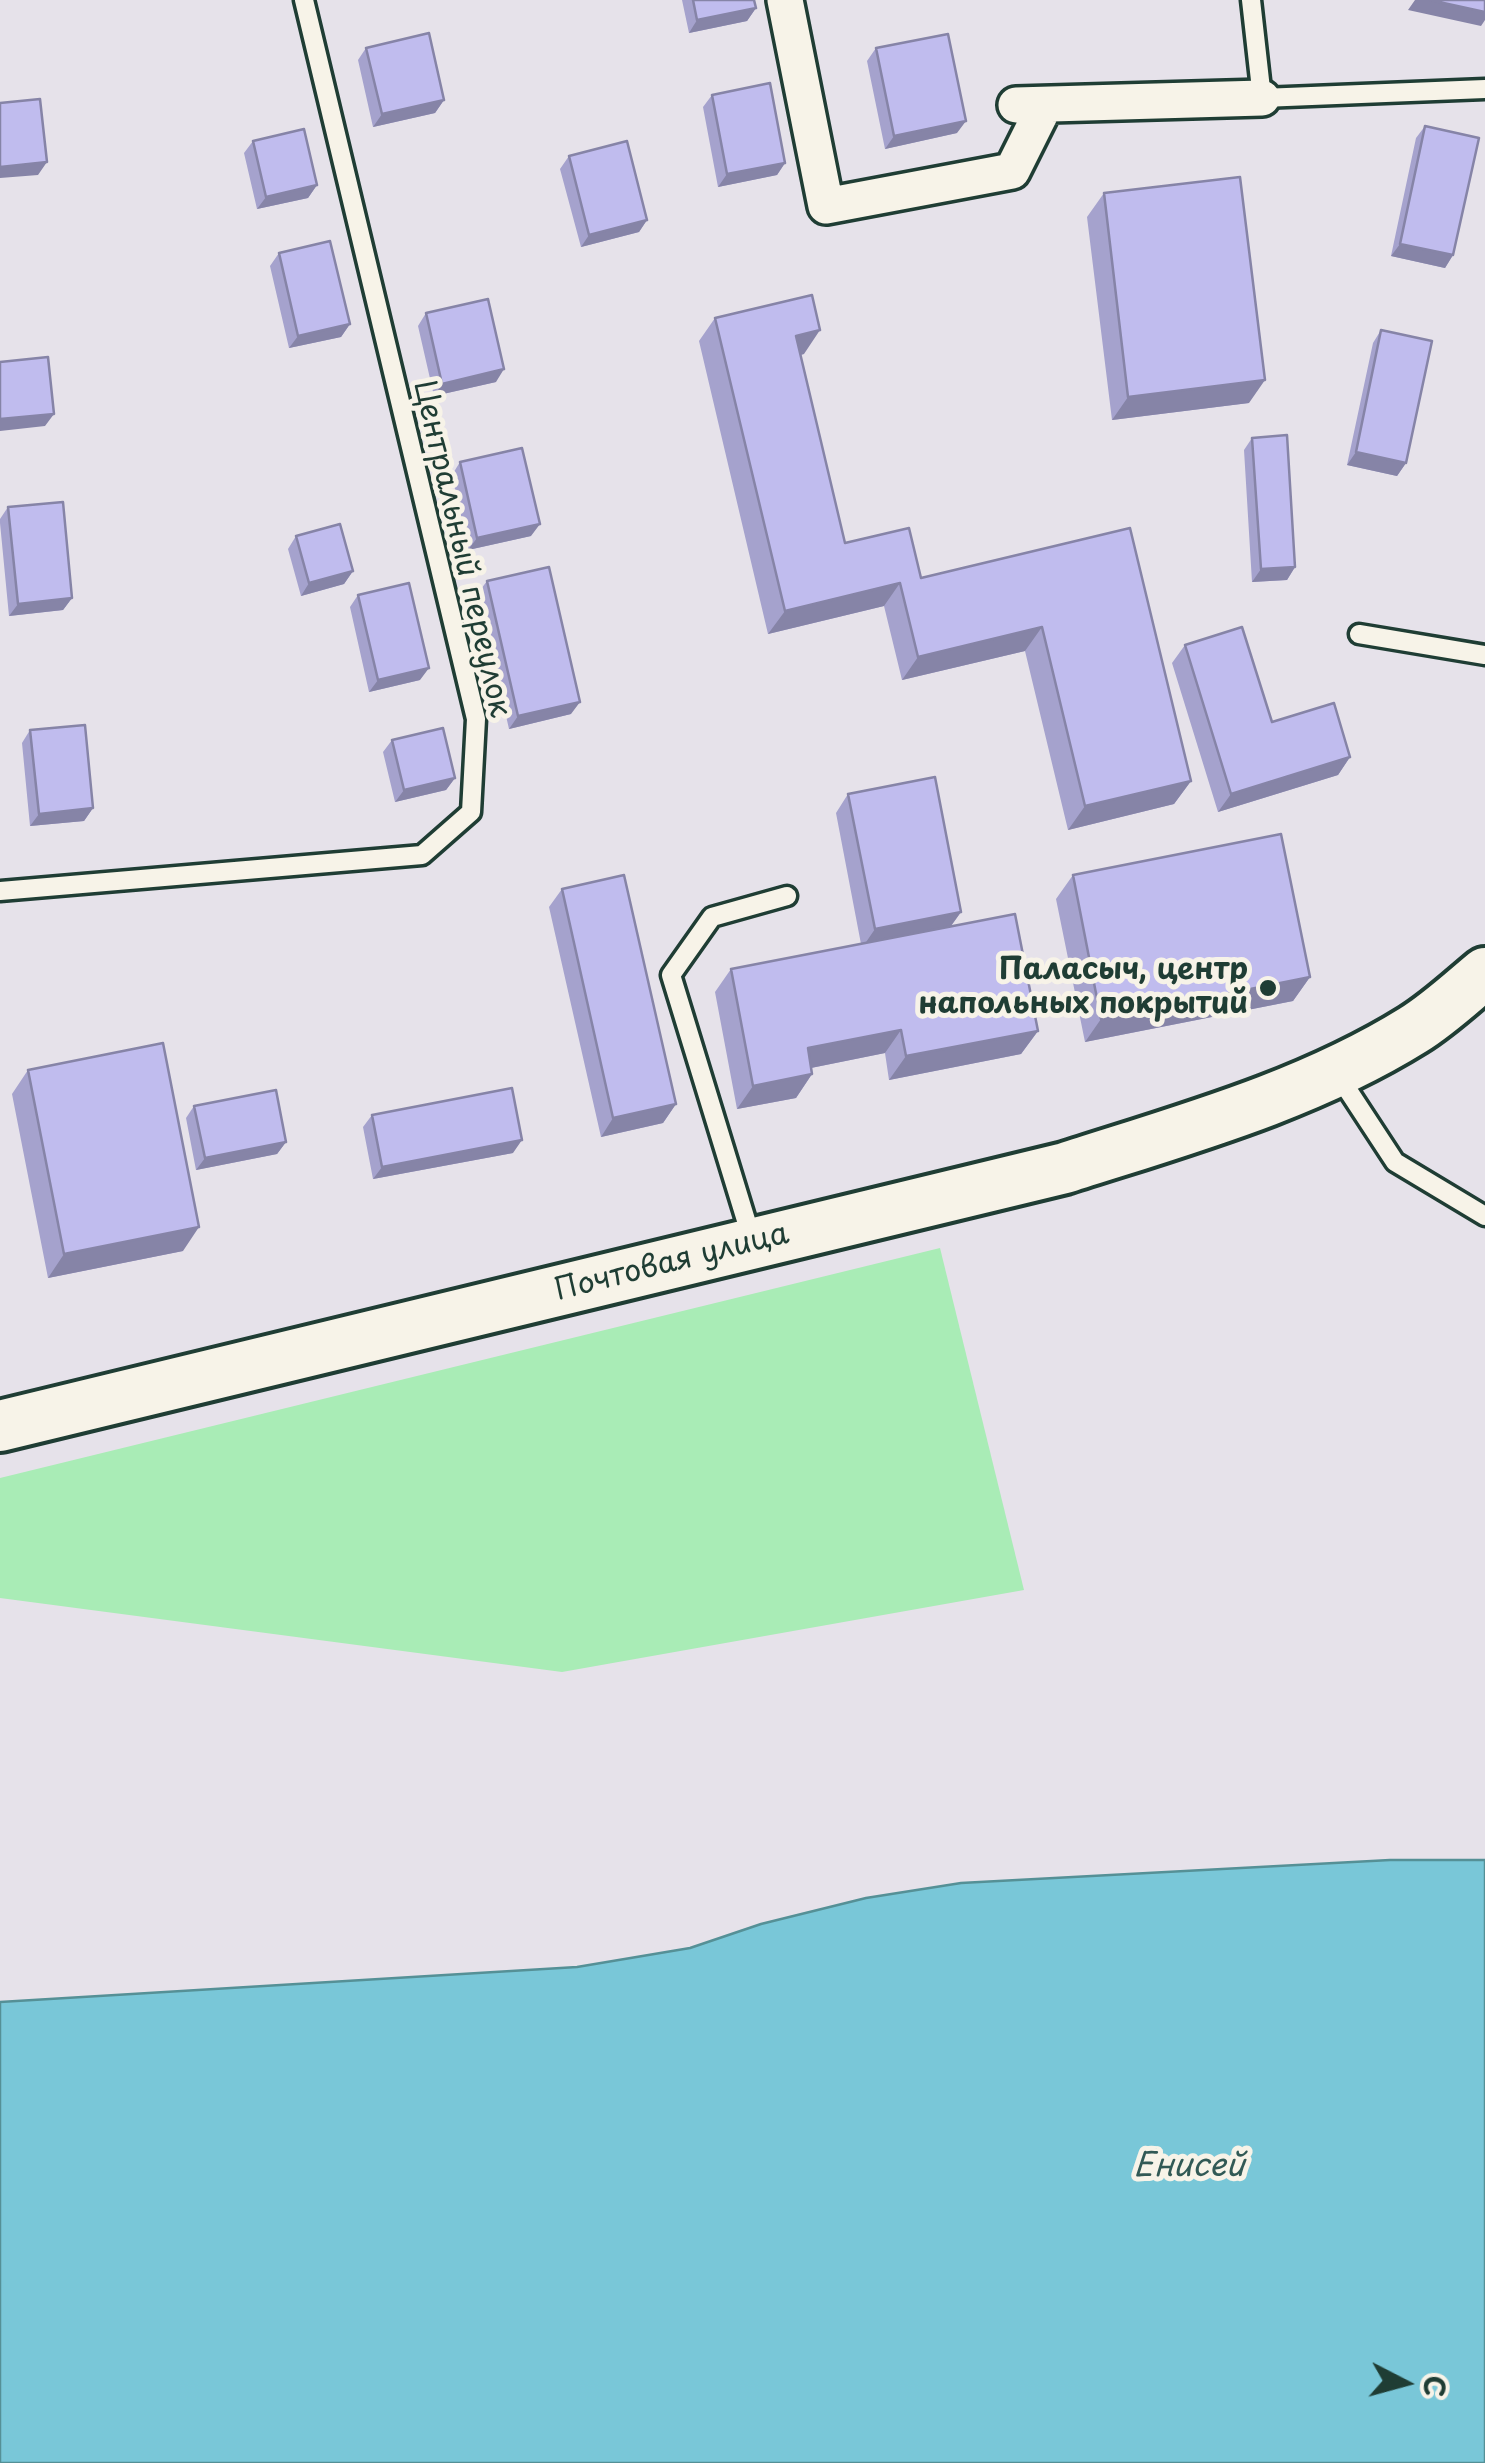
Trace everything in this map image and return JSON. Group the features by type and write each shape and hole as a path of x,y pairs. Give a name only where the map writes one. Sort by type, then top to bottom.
{"main road":[{"name":"Почтовая улица","path":"0,1426 1065,1168 1237,1112 1334,1070 1415,1029 1485,972"}],"street":[{"path":"785,0 826,206 1012,171 1030,105 1262,98"}],"lane":[{"name":"Центральный переулок","path":"0,891 422,855 471,812 476,719 304,0"},
{"path":"1250,0 1262,98 1485,90"},
{"path":"1358,634 1485,655"},
{"path":"753,1244 671,975 712,917 787,896"},
{"path":"1334,1070 1394,1162 1485,1216"}],"green space":[{"path":"940,1248 1024,1590 562,1672 0,1598 0,1478"}],"water":[{"name":"Енисей","path":"1390,1860 1485,1860 1485,2463 0,2463 0,2002 577,1967 690,1948 761,1924 866,1898 961,1883"}],"building":[{"path":"693,0 754,0 756,8 697,20"},
{"path":"1430,0 1485,0 1485,12"},
{"path":"429,33 444,100 382,114 366,48"},
{"path":"948,34 966,121 894,136 876,48"},
{"path":"770,83 785,163 727,174 712,95"},
{"path":"40,99 47,162 0,167 0,103"},
{"path":"1425,126 1479,138 1453,255 1400,244"},
{"path":"304,129 317,185 266,197 253,141"},
{"path":"627,141 647,220 589,235 569,156"},
{"path":"1240,177 1265,380 1128,397 1104,193"},
{"path":"330,241 350,324 298,336 279,253"},
{"path":"812,295 820,330 796,336 845,543 909,528 921,578 1130,528 1191,781 1085,806 1042,627 918,657 900,583 785,611 715,318"},
{"path":"488,299 504,369 442,384 426,313"},
{"path":"1381,330 1432,341 1406,463 1356,452"},
{"path":"48,357 54,414 0,419 0,362"},
{"path":"1287,435 1295,567 1261,569 1252,438"},
{"path":"522,448 540,524 477,538 460,462"},
{"path":"63,502 72,598 18,604 8,507"},
{"path":"340,524 353,571 309,583 296,536"},
{"path":"549,567 580,702 518,716 487,581"},
{"path":"409,583 429,668 378,680 358,595"},
{"path":"1242,627 1272,722 1334,703 1350,757 1231,794 1185,645"},
{"path":"85,725 93,808 39,814 30,730"},
{"path":"443,728 455,778 404,790 392,740"},
{"path":"935,777 961,912 875,929 848,794"},
{"path":"1281,834 1310,977 1101,1019 1073,875"},
{"path":"624,875 676,1104 613,1118 562,889"},
{"path":"1015,914 1038,1031 906,1056 901,1030 808,1048 812,1074 753,1086 731,969"},
{"path":"163,1043 199,1227 64,1254 28,1070"},
{"path":"512,1088 522,1140 382,1167 372,1115"},
{"path":"276,1090 286,1142 205,1158 194,1106"}],"place":[{"name":"Паласыч, центр напольных покрытий","path":"1268,988"}]}
